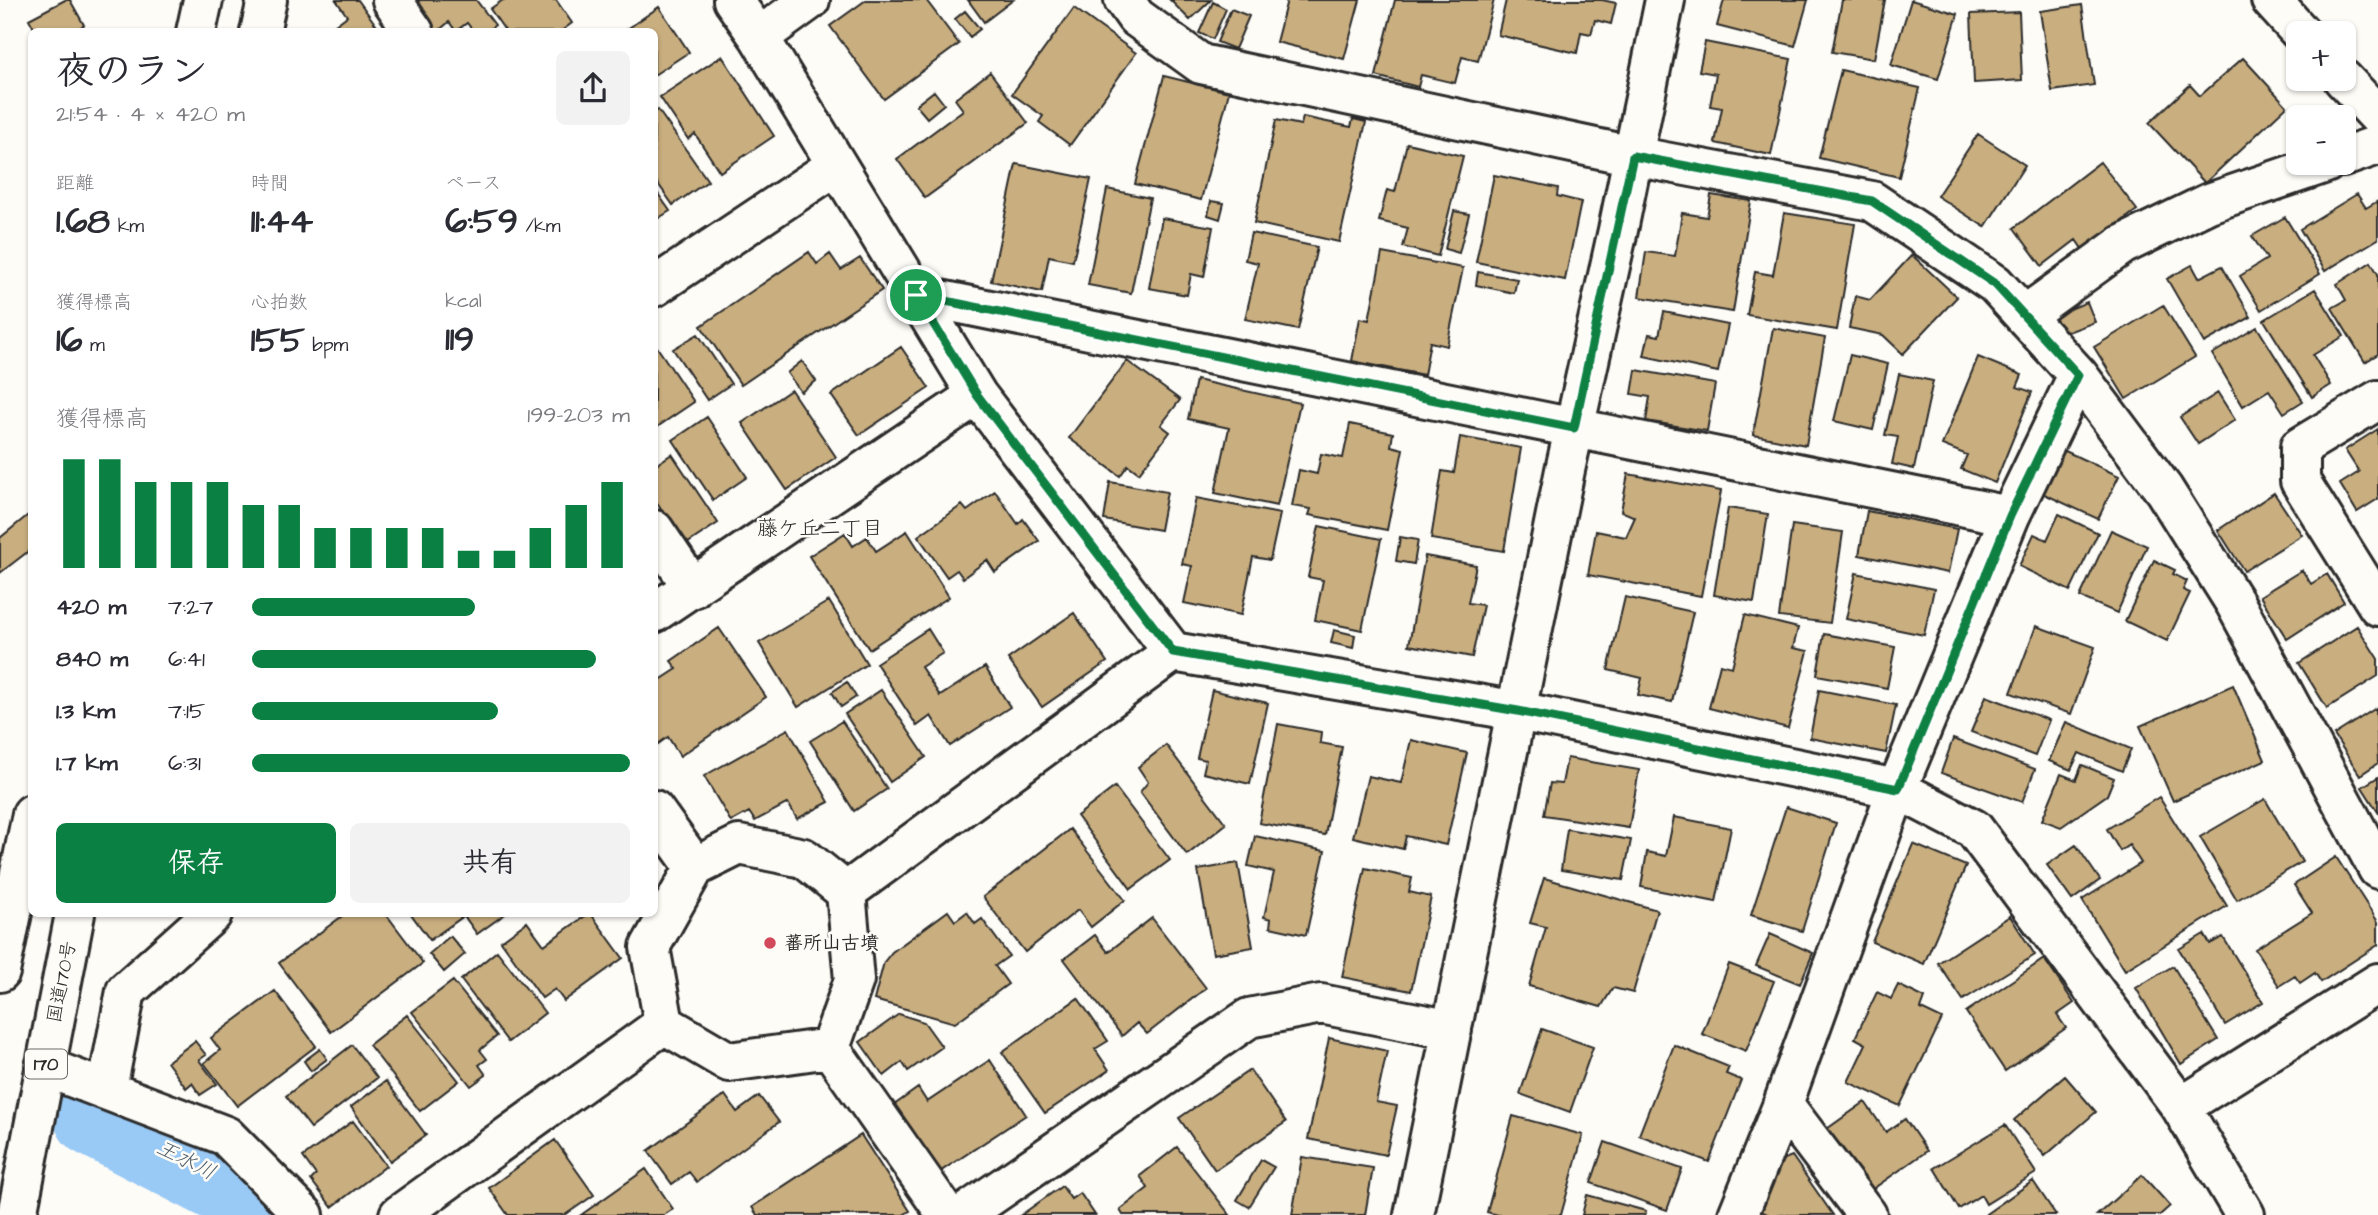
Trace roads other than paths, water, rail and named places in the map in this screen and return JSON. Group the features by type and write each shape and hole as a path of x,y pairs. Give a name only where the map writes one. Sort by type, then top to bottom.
{"main road":[{"path":"197,28 202,0"},
{"path":"261,28 267,0"},
{"path":"392,0 411,28"},
{"path":"733,0 759,37 977,395 1173,652 1518,711 1898,789 1974,829 2181,1107 2245,1215"},
{"path":"759,37 810,0"},
{"path":"1124,0 1136,17 1201,64 1633,156 1872,201 1995,284 2078,375 2164,490 2235,603 2378,869"},
{"path":"1414,1215 1574,428 1665,0"},
{"path":"2271,0 2290,21"},
{"path":"2354,91 2378,116"},
{"path":"2356,153 2378,145"},
{"path":"658,283 837,165"},
{"path":"2024,316 2122,245 2209,203 2291,175"},
{"path":"916,295 2010,516"},
{"path":"1738,1215 1783,1104 1898,789 2010,516 2078,375"},
{"path":"658,610 977,395"},
{"path":"2378,400 2300,447 2300,481 2378,606"},
{"path":"658,536 693,588"},
{"path":"846,892 1173,652"},
{"path":"658,816 695,867"},
{"path":"0,972 28,834"},
{"path":"739,845 804,858 846,892 854,980 830,1048 729,1062 664,1024 650,947 695,867 739,845"},
{"name":"国道170号","path":"17,1215 74,917"},
{"path":"107,1089 126,991 209,917"},
{"path":"2181,1107 2378,983"},
{"path":"963,1215 1249,1018 1321,1004 1452,1030"},
{"path":"399,1215 664,1024"},
{"path":"830,1048 947,1215"},
{"path":"46,1067 226,1136 304,1215"},
{"path":"1783,1104 1867,1215"}],"waterway":[{"name":"王水川","path":"97,1114 250,1193 268,1215"}],"place":[{"name":"蕃所山古墳","path":"770,943"}],"district":[{"name":"藤ケ丘二丁目","path":"820,528"}]}
